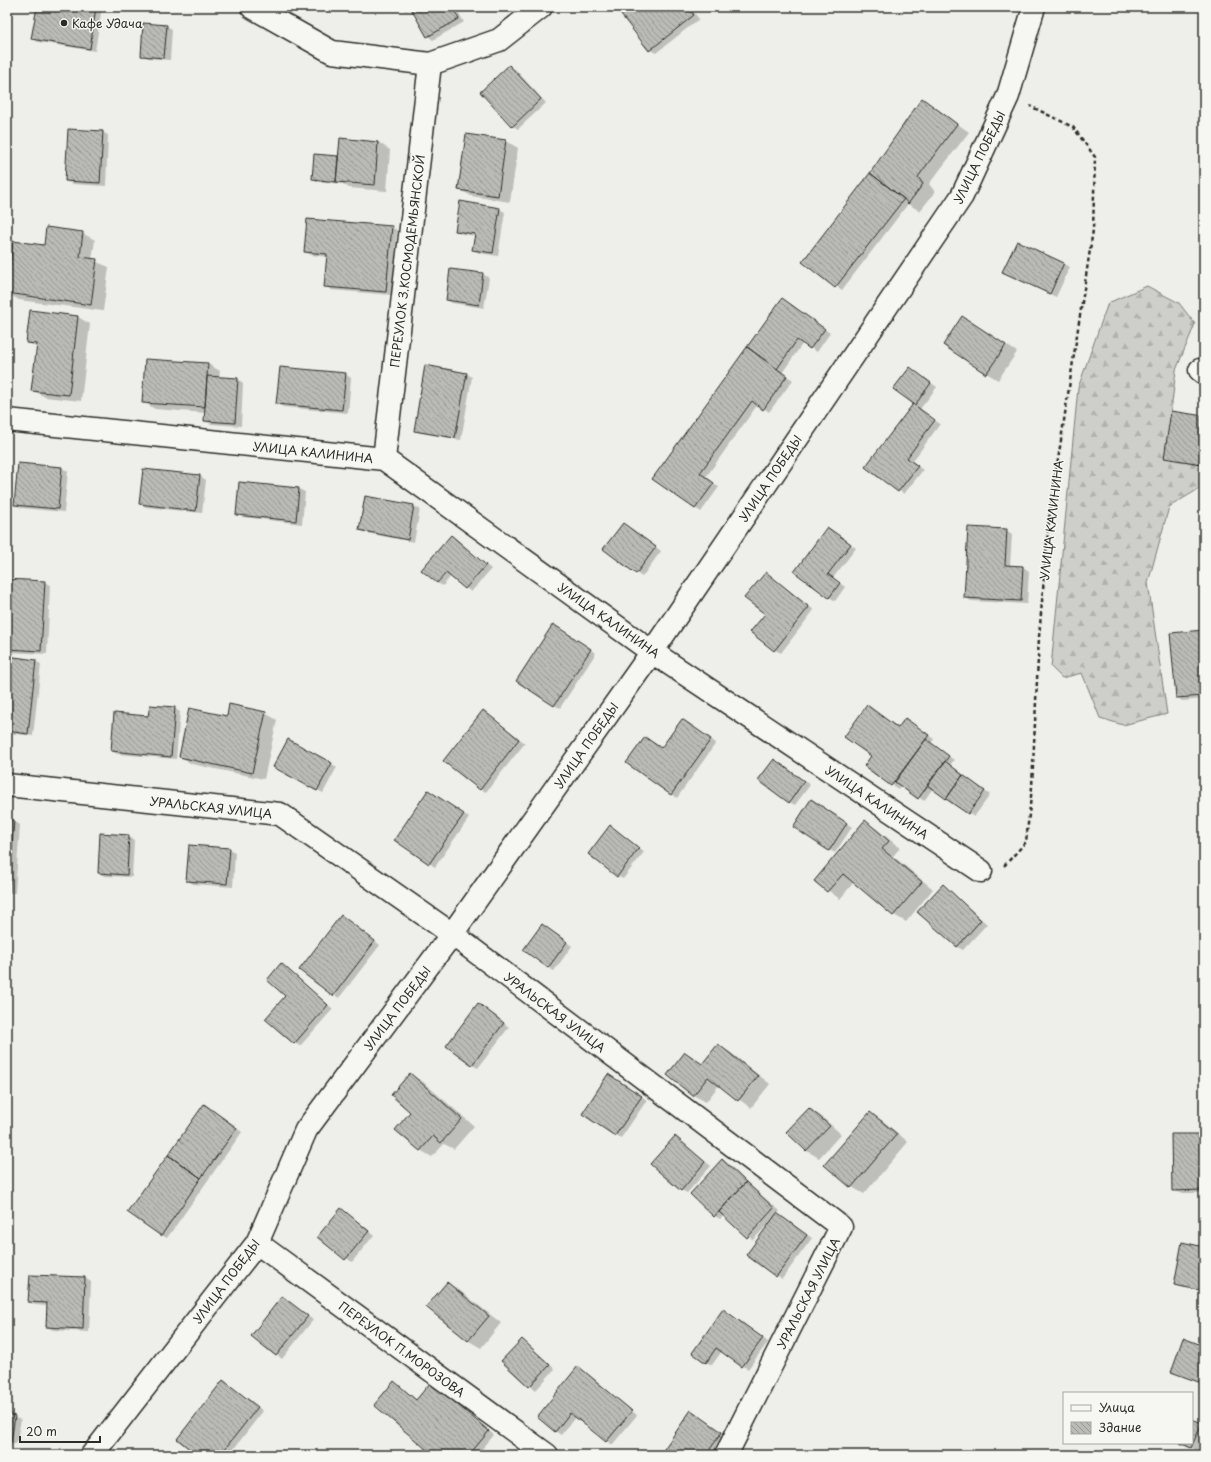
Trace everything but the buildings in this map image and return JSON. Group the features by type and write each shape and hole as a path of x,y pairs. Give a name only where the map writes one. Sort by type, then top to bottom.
{"street":[{"path":"252,7 332,52 430,64 499,40 541,7"},
{"name":"УЛИЦА ПОБЕДЫ","path":"92,1455 257,1243 306,1130 452,934 652,652 962,196 1008,96 1034,7"},
{"name":"ПЕРЕУЛОК З.КОСМОДЕМЬЯНСКОЙ","path":"384,459 430,64"},
{"name":"УЛИЦА КАЛИНИНА","path":"7,420 384,459 652,652 981,871"},
{"name":"УРАЛЬСКАЯ УЛИЦА","path":"7,785 280,814 452,934 841,1227 726,1455"},
{"name":"ПЕРЕУЛОК П.МОРОЗОВА","path":"257,1243 547,1455"}],"path":[{"name":"УЛИЦА КАЛИНИНА","path":"981,871 1006,866 1026,842 1032,787 1039,637 1049,519 1093,230 1095,157 1073,127 1008,96"}],"green space":[{"path":"1147,286 1179,303 1195,324 1176,370 1171,411 1202,464 1202,487 1169,507 1148,583 1167,714 1123,725 1100,718 1082,673 1062,678 1051,667 1078,388 1108,303"}],"place":[{"name":"Кафе Удача","path":"64,23"}]}
